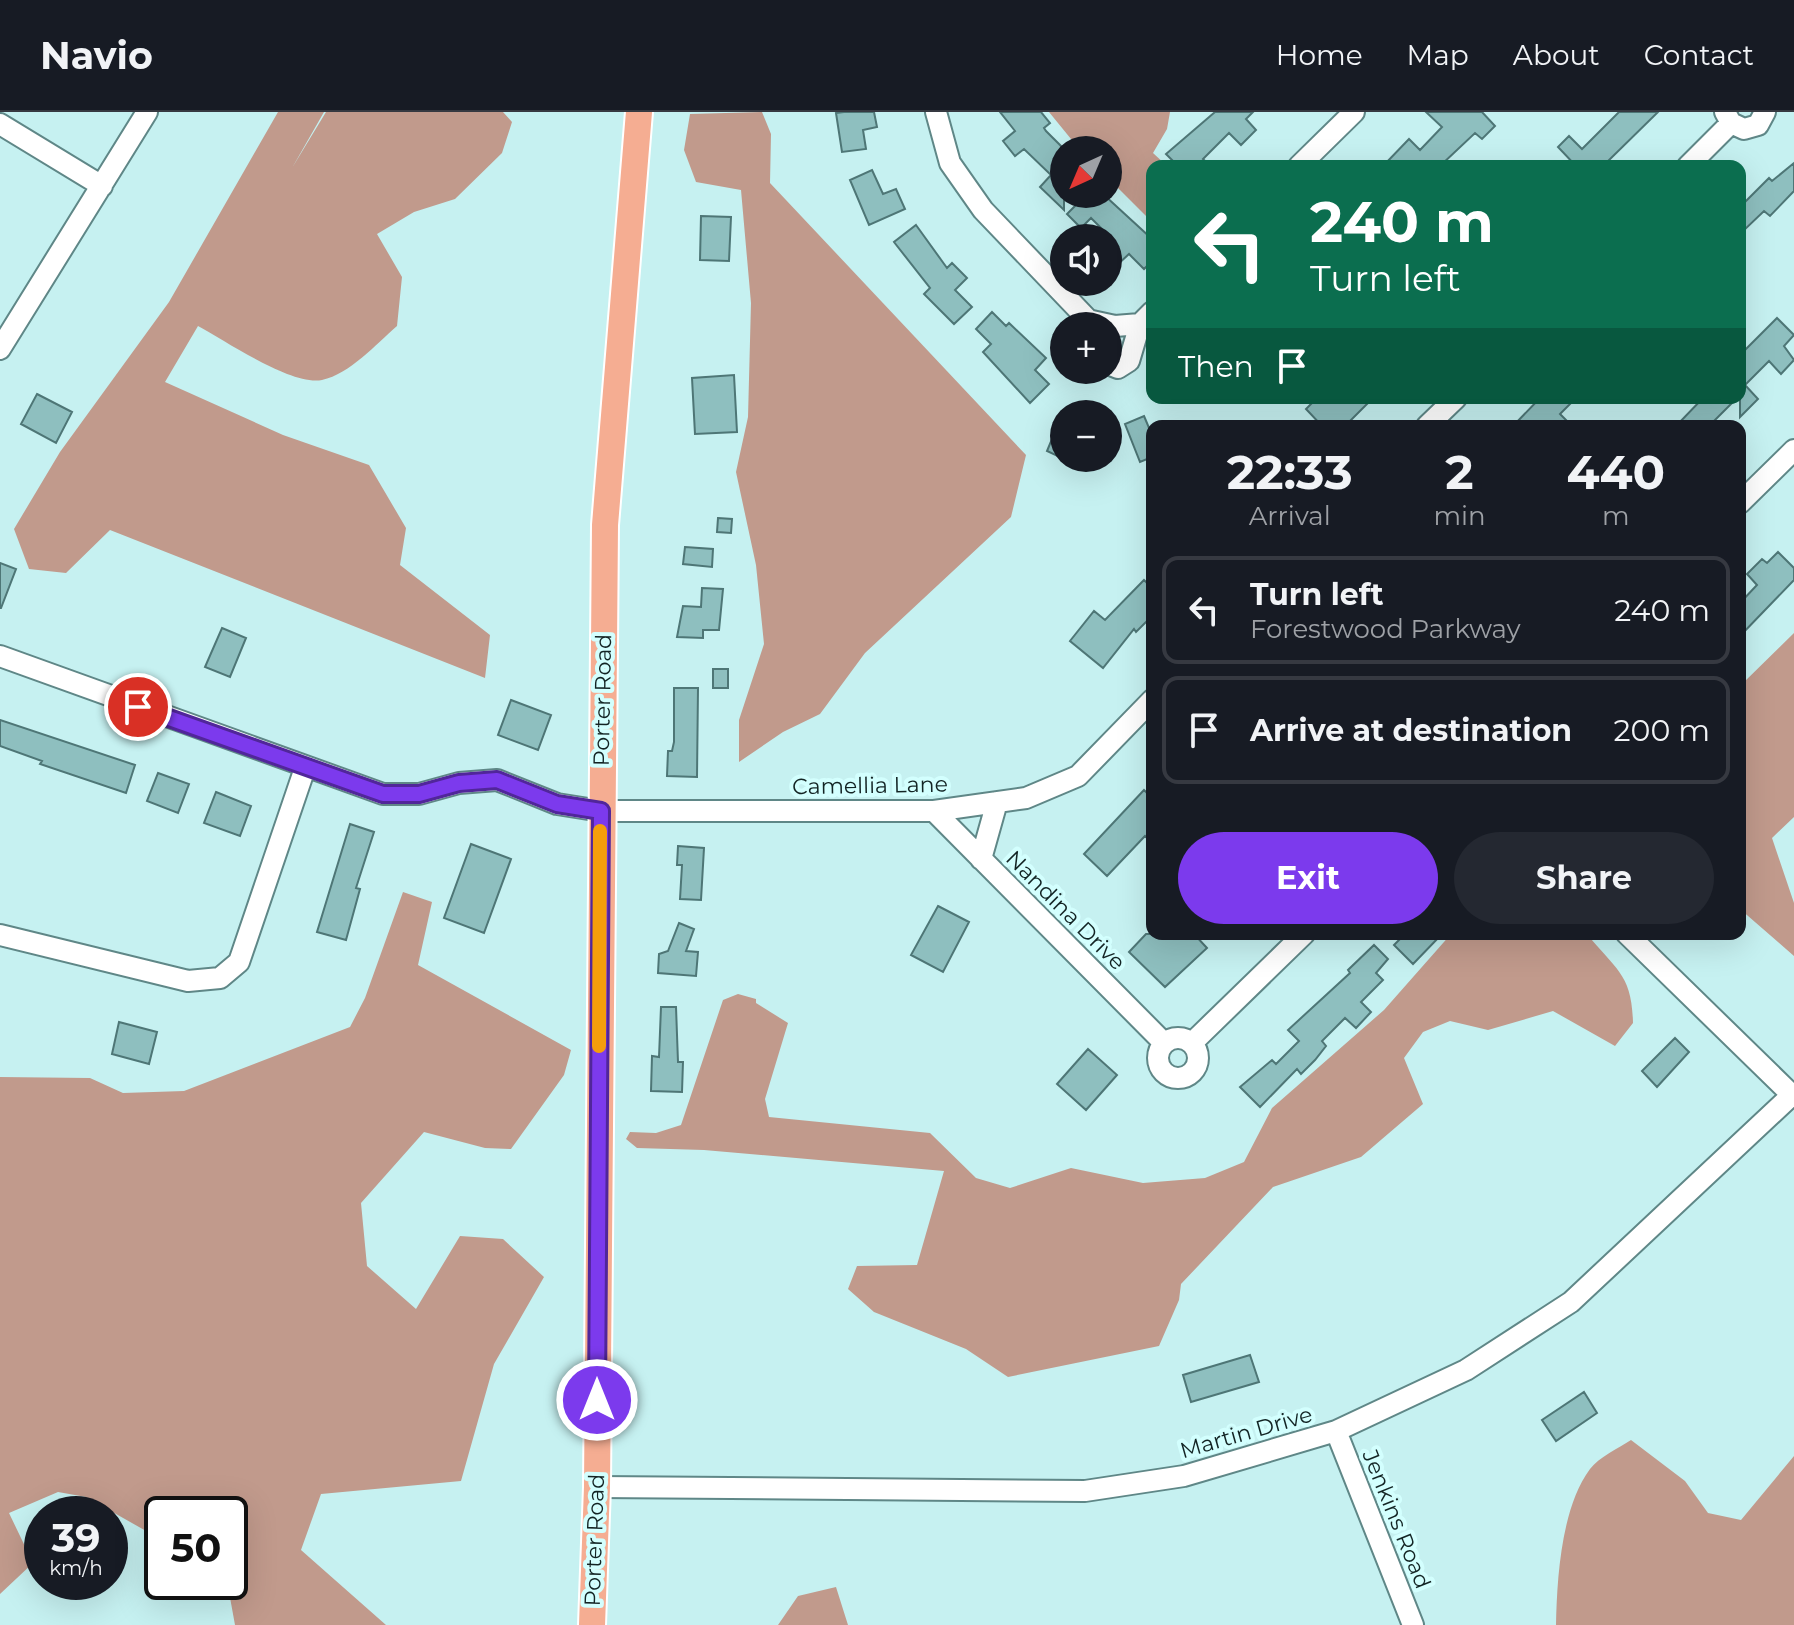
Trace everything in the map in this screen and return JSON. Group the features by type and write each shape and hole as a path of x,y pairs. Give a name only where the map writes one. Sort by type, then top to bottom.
{"main road":[{"name":"Porter Road","path":"592,1625 597,1487 605,525 639,112"}],"street":[{"path":"0,349 147,112"},
{"path":"936,112 950,163 983,210 1082,312"},
{"path":"1305,160 1354,112"},
{"path":"1693,160 1728,118 1751,129 1763,120 1765,112"},
{"path":"0,124 102,186"},
{"path":"1122,324 1146,318"},
{"path":"1122,365 1129,361 1146,318"},
{"path":"1433,420 1450,404"},
{"path":"1746,497 1794,450"},
{"name":"Camellia Lane","path":"0,656 383,794 419,794 459,783 497,780 557,804 601,811 934,811 1026,798 1078,776 1146,706"},
{"path":"0,935 188,981 220,978 239,962 305,768"},
{"path":"981,859 997,802"},
{"name":"Nandina Drive","path":"934,811 1164,1043"},
{"path":"1192,1043 1298,940"},
{"path":"1633,940 1793,1095"},
{"path":"1181,1037 1192,1043 1198,1062 1191,1074 1178,1078 1165,1073 1158,1062 1164,1043 1181,1037"},
{"name":"Martin Drive","path":"597,1487 1085,1491 1184,1476 1336,1431 1466,1370 1571,1302 1793,1095"},
{"name":"Jenkins Road","path":"1336,1431 1413,1625"}],"shaded area":[{"path":"278,112 324,112 292,168 326,112 503,112 512,122 502,153 455,199 414,212 377,234 402,277 397,326 343,372 322,380 293,376 259,361 198,326 165,382 283,435 369,465 406,528 400,565 490,635 485,678 110,530 66,573 29,569 14,529 60,452 169,302"},
{"path":"762,112 771,134 770,183 1026,455 1011,517 865,653 820,714 783,732 739,762 739,720 764,644 756,565 736,472 748,417 751,303 741,190 696,182 684,150 690,114"},
{"path":"1049,112 1170,112 1167,129 1153,153 1161,160 1146,160 1146,216 1122,192 1122,136 1069,136"},
{"path":"1794,633 1794,817 1772,838 1794,903 1794,956 1746,914 1746,680"},
{"path":"403,892 432,902 418,965 571,1050 564,1075 511,1149 485,1148 424,1132 361,1203 367,1266 416,1309 460,1236 503,1239 544,1277 494,1364 461,1481 321,1494 301,1550 386,1625 235,1625 230,1600 248,1600 248,1496 144,1496 144,1530 128,1521 128,1496 80,1496 58,1492 49,1496 24,1496 24,1507 9,1513 24,1544 24,1571 0,1594 0,1077 90,1078 123,1093 184,1091 350,1027 365,998"},
{"path":"1446,940 1592,940 1626,983 1633,1023 1615,1046 1553,1011 1488,1030 1450,1021 1423,1032 1404,1058 1423,1104 1361,1157 1273,1187 1181,1284 1179,1300 1159,1346 1008,1377 966,1349 874,1312 848,1289 857,1266 917,1265 944,1171 704,1150 637,1148 626,1139 630,1132 656,1133 681,1125 723,1000 738,994 756,999 756,1003 788,1023 765,1099 769,1117 930,1133 976,1178 1010,1188 1071,1168 1143,1183 1205,1178 1244,1162 1272,1108 1384,1010"},
{"path":"1631,1440 1685,1481 1708,1513 1741,1520 1794,1456 1794,1625 1556,1625 1562,1544 1580,1485 1594,1465"},
{"path":"836,1587 848,1625 778,1625 798,1596"}],"building":[{"path":"874,112 877,127 863,130 866,149 842,152 836,113"},
{"path":"1000,112 1041,112 1050,123 1044,128 1051,136 1050,174 1024,149 1015,156 1003,141 1015,131"},
{"path":"1215,112 1253,112 1246,119 1256,130 1241,145 1229,133 1204,160 1172,160 1166,154"},
{"path":"1426,112 1482,112 1495,126 1482,139 1475,133 1446,160 1389,160 1409,139 1420,150 1442,127"},
{"path":"1619,112 1658,112 1609,160 1570,160 1558,147 1569,136 1582,149"},
{"path":"1794,163 1794,191 1770,216 1764,211 1746,228 1746,201 1769,178 1772,181"},
{"path":"872,170 883,194 896,189 905,209 869,225 850,180"},
{"path":"1050,176 1050,197 1040,187"},
{"path":"1073,208 1118,208 1146,233 1146,267 1144,269 1129,254 1122,260 1122,224 1097,224 1091,218 1085,224 1077,224 1067,214"},
{"path":"701,216 731,217 729,261 700,260"},
{"path":"916,225 947,268 952,263 967,278 955,290 972,307 954,324 924,294 930,288 894,242"},
{"path":"992,312 1006,326 1009,323 1046,358 1035,370 1049,384 1030,403 983,352 991,344 976,329"},
{"path":"1777,318 1794,335 1784,346 1794,360 1781,374 1769,361 1746,384 1746,349"},
{"path":"734,375 737,432 695,434 692,378"},
{"path":"1746,386 1758,399 1740,417 1740,404 1746,404"},
{"path":"37,394 72,412 56,443 21,424"},
{"path":"1311,404 1367,404 1351,420 1316,420 1306,409"},
{"path":"1534,404 1570,404 1560,414 1566,420 1519,420"},
{"path":"1697,404 1731,404 1715,420 1682,420"},
{"path":"1144,416 1146,460 1140,462 1125,424"},
{"path":"718,518 732,519 731,533 717,532"},
{"path":"685,547 713,549 712,567 683,564"},
{"path":"1778,552 1794,568 1794,580 1746,630 1746,597 1757,585 1747,574 1762,559 1767,563"},
{"path":"0,563 16,569 1,608 0,608"},
{"path":"1144,580 1146,582 1146,622 1136,632 1134,629 1103,668 1070,641 1094,611 1105,620"},
{"path":"702,588 723,589 719,630 703,630 703,638 677,637 683,606 701,607"},
{"path":"222,628 246,638 230,677 205,667"},
{"path":"713,669 728,669 728,688 713,688"},
{"path":"674,688 698,688 697,777 667,776 668,751 672,751 674,742"},
{"path":"511,700 551,715 538,750 498,735"},
{"path":"0,720 135,765 126,793 40,764 42,761 0,746"},
{"path":"158,773 189,784 178,813 147,801"},
{"path":"1144,790 1146,837 1107,876 1084,854"},
{"path":"216,792 251,806 240,836 204,823"},
{"path":"350,824 374,832 356,888 360,889 346,940 317,932"},
{"path":"471,844 511,859 484,933 444,918"},
{"path":"678,846 704,848 701,900 680,899 682,865 677,865"},
{"path":"938,906 969,922 943,972 911,955"},
{"path":"679,923 694,929 686,951 698,952 696,976 658,973 659,954 668,951"},
{"path":"1146,934 1146,940 1200,940 1207,948 1165,987 1129,952"},
{"path":"1399,940 1436,940 1413,964 1394,945"},
{"path":"1374,945 1388,959 1376,973 1383,980 1361,1002 1371,1012 1356,1028 1345,1018 1322,1041 1326,1046 1315,1060 1301,1074 1297,1069 1260,1107 1240,1087 1272,1060 1276,1064 1299,1041 1288,1030 1350,973 1348,970"},
{"path":"661,1007 676,1007 678,1062 683,1062 682,1092 651,1091 652,1056 659,1057"},
{"path":"119,1022 157,1032 149,1064 112,1054"},
{"path":"1675,1038 1689,1052 1657,1087 1642,1071"},
{"path":"1088,1049 1117,1075 1086,1110 1057,1084"},
{"path":"1250,1355 1259,1382 1191,1402 1183,1375"},
{"path":"1584,1392 1597,1413 1556,1441 1542,1420"}],"slow traffic":[{"path":"599,1046 600,831"}],"route":[{"path":"138,707 383,794 419,794 459,783 497,780 527,789 557,804 601,811 597,1400"}]}
